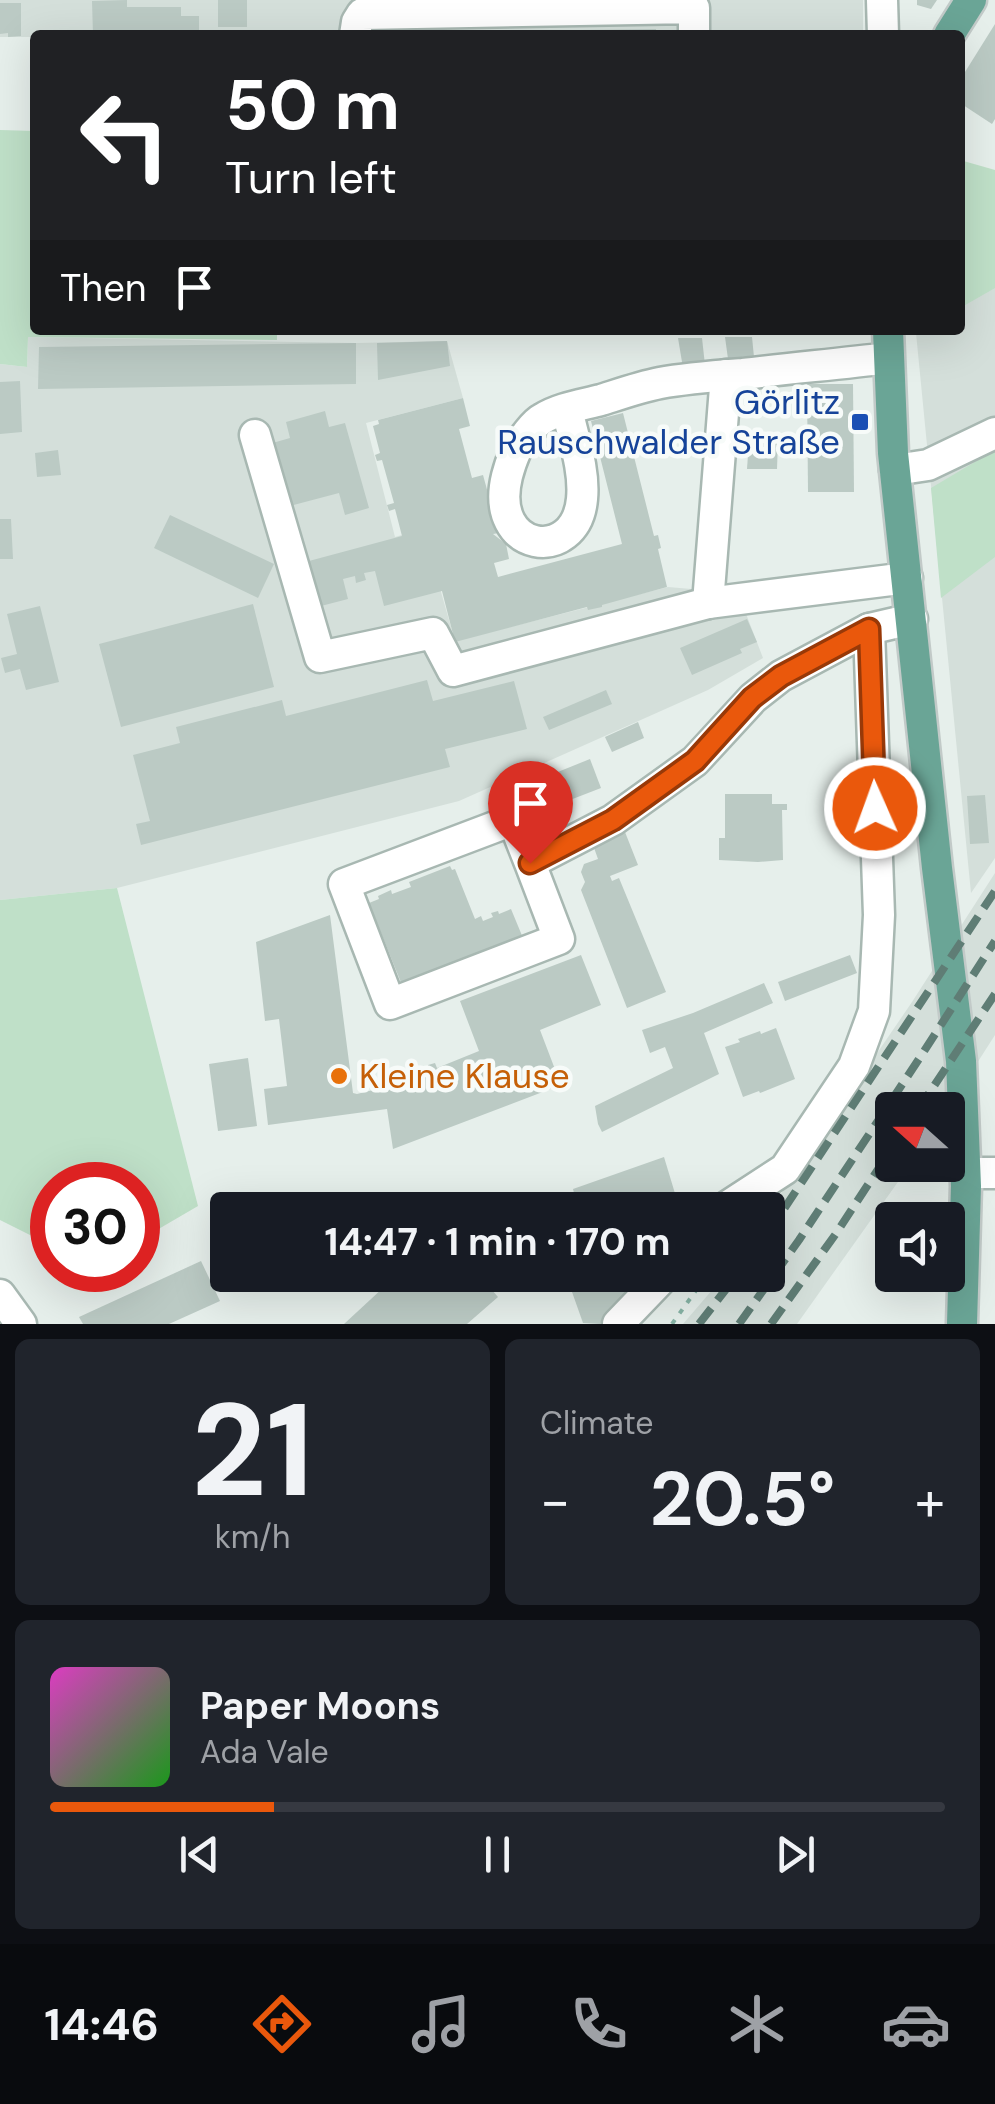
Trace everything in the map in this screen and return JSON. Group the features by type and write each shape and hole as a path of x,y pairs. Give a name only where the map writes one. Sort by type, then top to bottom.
{"main road":[{"path":"952,30 971,0"},
{"path":"888,344 895,470 937,868 961,1060 980,1173 962,1324"}],"street":[{"path":"882,0 883,30"},
{"path":"359,24 694,8 694,30"},
{"path":"567,409 660,384 888,344"},
{"path":"708,603 726,375"},
{"path":"895,470 928,465 995,432"},
{"path":"255,436 320,658 433,633 454,671 708,603 907,578"},
{"path":"530,863 613,820 695,761 752,698 781,676 869,629 912,619"},
{"path":"750,1192 784,1170 854,1066 874,1011 879,915 869,629"},
{"path":"513,820 530,863 559,939 390,1004 344,884 513,820"},
{"path":"618,1324 649,1292"},
{"path":"0,1295 21,1324"}],"path":[{"path":"672,1324 695,1292"}],"shaded area":[{"path":"0,0 863,0 863,30 30,30 30,37 0,37"},
{"path":"995,252 995,858 971,893 916,335 965,335 965,283"},
{"path":"28,337 447,341 463,398 366,423 395,537 423,529 455,641 668,587 738,593 763,658 708,690 459,801 117,888 0,900 0,364 27,367"},
{"path":"995,873 995,1035 959,1092 875,1092 875,1182 898,1182 884,1202 875,1202 875,1214 797,1324 683,1324 710,1292 785,1292 782,1192"}],"green space":[{"path":"0,130 30,131 30,335 277,335 277,340 28,337 27,367 0,364"},
{"path":"965,161 995,170 995,288 965,305"},
{"path":"995,450 995,557 941,598 931,488"},
{"path":"117,888 198,1206 160,1228 160,1162 30,1162 30,1235 0,1220 0,900"}],"building":[{"path":"127,0 127,7 181,7 181,16 199,16 199,30 93,30 92,1"},
{"path":"218,0 247,0 247,27 218,27"},
{"path":"917,0 937,0 931,9 917,5"},
{"path":"0,3 21,3 21,36 0,34"},
{"path":"995,24 992,124 965,106 965,72"},
{"path":"725,337 752,337 754,357 728,359"},
{"path":"678,338 702,338 705,365 683,368"},
{"path":"447,341 450,366 378,380 377,343"},
{"path":"356,343 356,384 38,389 39,347"},
{"path":"20,381 22,432 0,434 0,382"},
{"path":"807,384 853,384 854,492 808,492"},
{"path":"463,398 470,426 459,429 472,478 483,475 499,533 493,534 506,544 509,559 494,563 498,577 622,544 591,421 623,413 654,536 658,535 667,587 602,607 587,607 455,642 442,591 384,606 375,571 364,573 366,580 356,583 355,576 343,579 348,599 321,606 309,561 402,536 395,509 389,511 387,505 394,503 382,460 377,461 375,455 380,453 373,426 379,424 378,420"},
{"path":"325,411 329,427 345,423 369,508 345,515 339,493 286,507 269,444 290,438 286,422"},
{"path":"749,440 778,441 777,469 747,469"},
{"path":"58,450 61,475 37,477 35,453"},
{"path":"170,515 274,564 258,598 154,548"},
{"path":"0,519 11,519 13,559 0,559"},
{"path":"253,604 274,687 121,727 99,644"},
{"path":"40,606 59,682 26,690 20,669 5,673 1,658 17,654 7,614"},
{"path":"747,619 757,642 740,649 742,653 692,675 680,648"},
{"path":"427,680 433,701 514,681 527,729 445,749 450,767 141,845 136,824 150,821 133,755 180,743 176,727 282,700 286,716"},
{"path":"606,690 612,704 549,730 543,717"},
{"path":"638,722 644,738 612,752 605,737"},
{"path":"590,759 601,788 539,812 528,784"},
{"path":"725,794 772,794 772,804 787,804 787,810 782,810 783,860 719,860 719,838 725,838"},
{"path":"985,795 989,843 970,844 967,796"},
{"path":"625,832 638,865 610,876 612,881 619,878 666,992 627,1008 581,890 585,882 581,872 584,864 598,859 593,845"},
{"path":"450,866 455,869 475,919 481,916 483,921 493,917 491,913 511,909 523,938 402,985 369,903"},
{"path":"330,915 353,1093 385,1087 430,1070 428,1065 435,1063 437,1068 479,1051 460,1001 581,955 601,1005 540,1030 561,1085 393,1149 387,1109 268,1125 264,1089 287,1086 279,1019 265,1021 256,942"},
{"path":"850,955 857,973 785,1001 778,982"},
{"path":"764,983 773,1003 704,1033 719,1074 602,1132 595,1106 673,1068 665,1047 650,1053 642,1030"},
{"path":"776,1028 795,1079 743,1097 725,1047"},
{"path":"248,1058 257,1126 218,1131 209,1064"},
{"path":"664,1157 675,1192 574,1192 573,1189"},
{"path":"201,1261 210,1280 210,1292 216,1292 220,1301 169,1324 83,1324 79,1317 133,1292 160,1292 160,1280"},
{"path":"379,1292 494,1292 498,1297 467,1324 344,1324"},
{"path":"572,1292 632,1292 600,1324 583,1323"}],"railway":[{"path":"785,1207 995,891"},
{"path":"739,1324 799,1240 995,941"},
{"path":"930,1092 995,994"},
{"path":"771,1324 875,1174"},
{"path":"699,1324 724,1292"}],"place":[{"name":"Görlitz Rauschwalder Straße","path":"860,422"},
{"name":"Kleine Klause","path":"339,1076"}],"route":[{"path":"530,863 613,820 695,761 752,698 781,676 869,629 875,808"}]}
